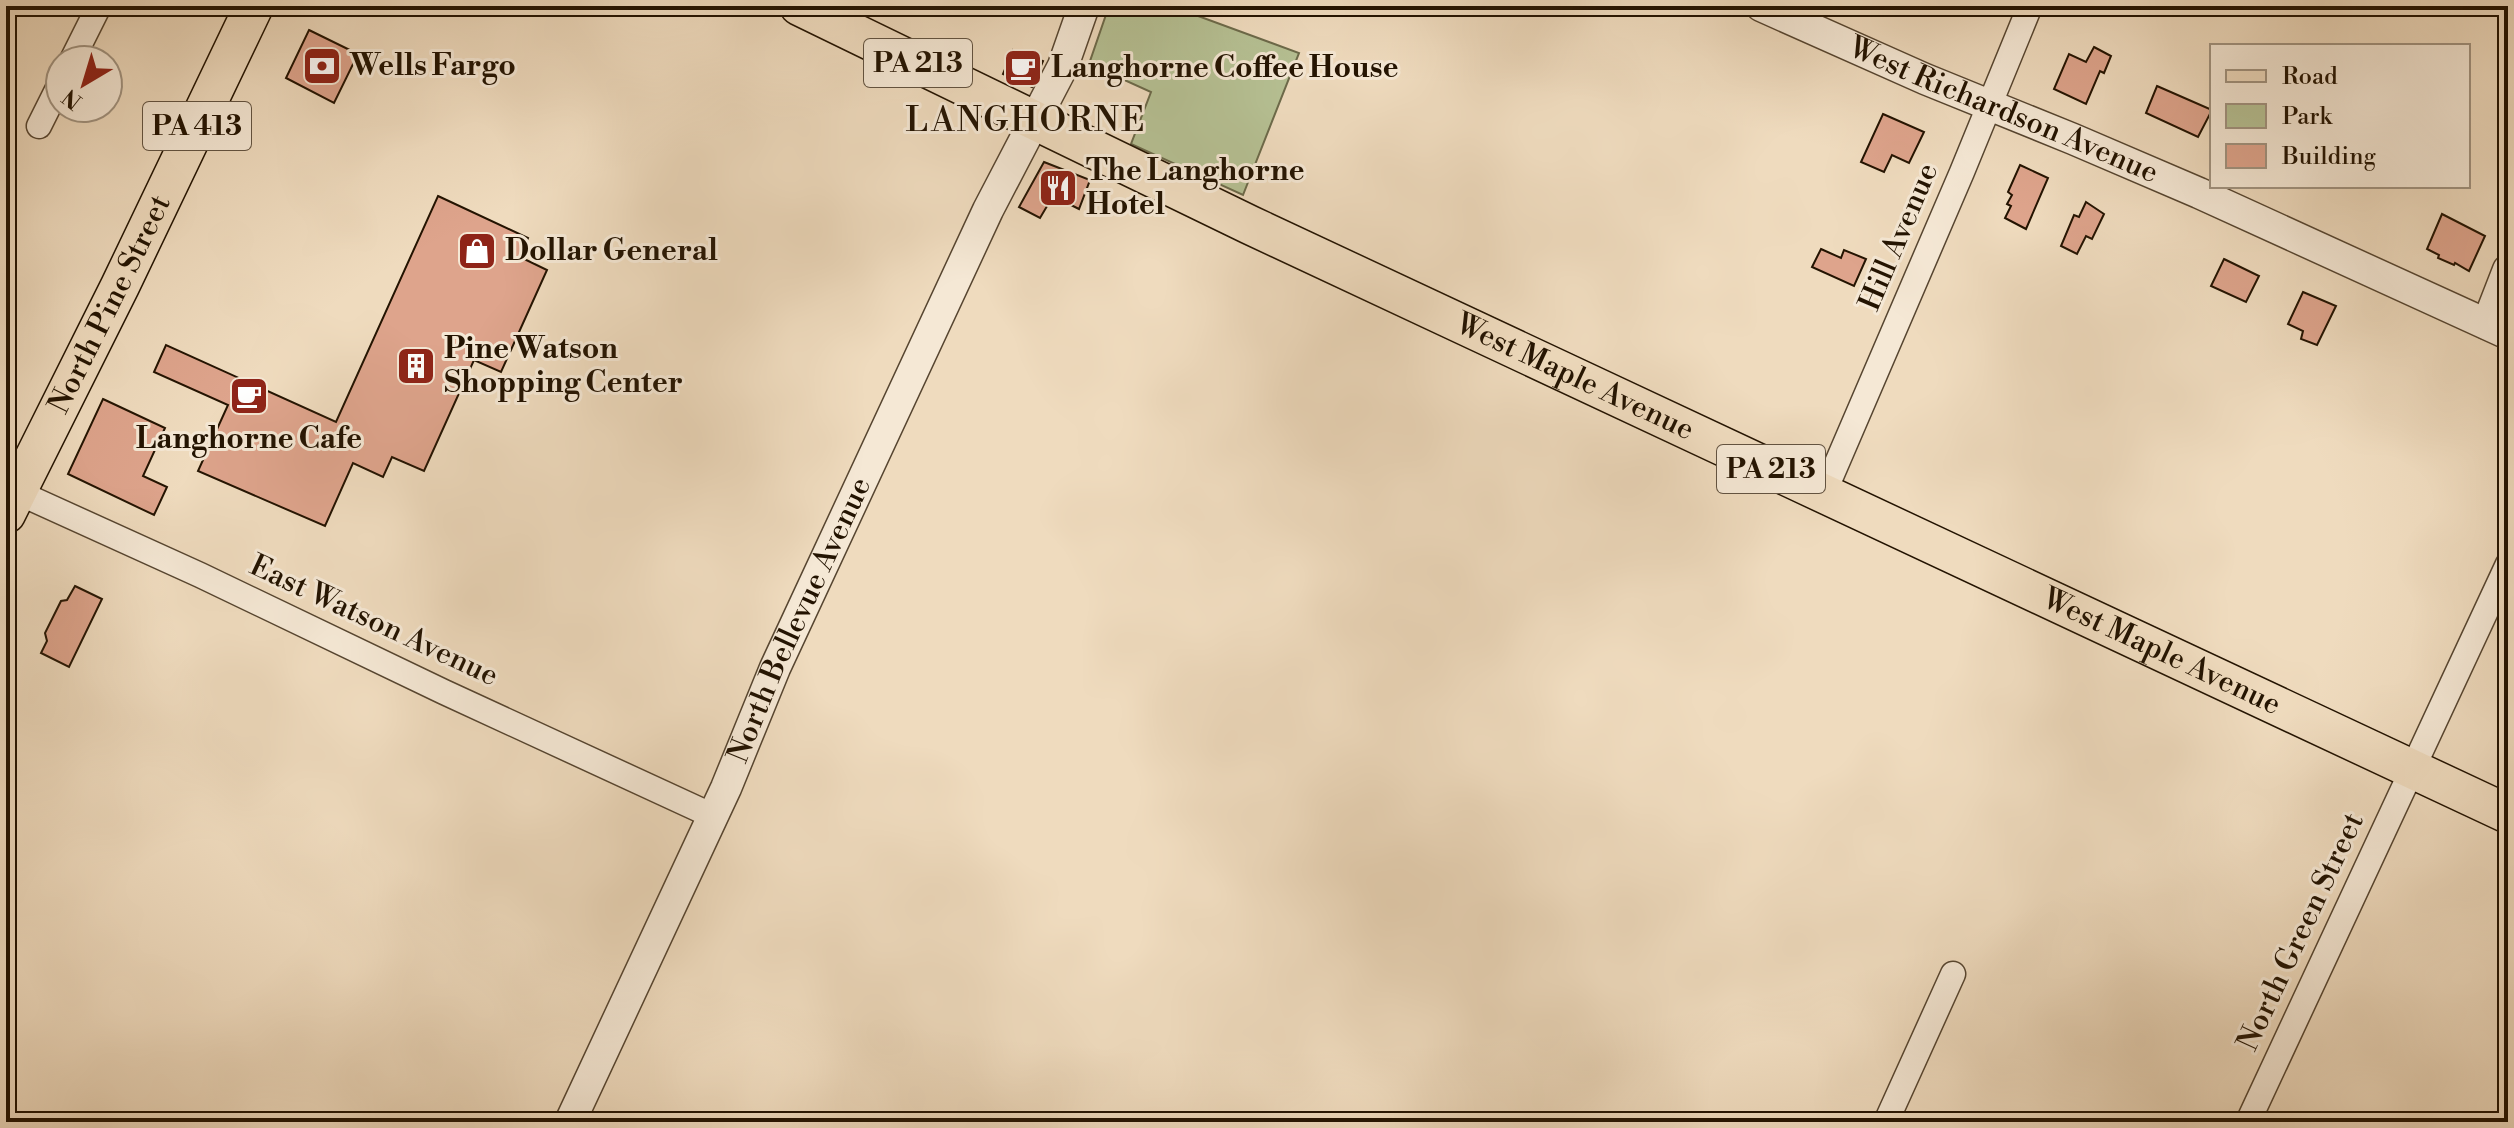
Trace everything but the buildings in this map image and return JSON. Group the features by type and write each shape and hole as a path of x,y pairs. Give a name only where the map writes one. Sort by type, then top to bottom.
{"main road":[{"name":"North Pine Street","path":"10,498 120,286 254,6"},
{"name":"PA 213","path":"799,6 1036,120"},
{"name":"West Maple Avenue","path":"1036,120 1250,225 2508,814"}],"street":[{"path":"80,44 99,6"},
{"name":"North Bellevue Avenue","path":"570,1122 713,816 775,668 982,223 1063,66 1084,6"},
{"name":"West Richardson Avenue","path":"1761,6 2185,187 2498,329"},
{"name":"Hill Avenue","path":"1824,493 2030,6"},
{"path":"39,126 44,116"},
{"path":"2498,329 2508,270"},
{"name":"East Watson Avenue","path":"10,498 200,575 713,816"},
{"name":"North Green Street","path":"2248,1122 2508,564"},
{"path":"1886,1122 1953,974"}],"green space":[{"path":"1109,6 1171,6 1299,53 1243,195 1131,144 1151,92 1089,64"}],"place":[{"name":"Wells Fargo","path":"322,66"},
{"name":"Langhorne Coffee House","path":"1023,68"},
{"name":"The Langhorne Hotel","path":"1058,188"},
{"name":"Dollar General","path":"477,251"},
{"name":"Pine Watson Shopping Center","path":"416,366"},
{"name":"Langhorne Cafe","path":"249,396"}],"district":[{"name":"LANGHORNE","path":"1026,121"}]}
